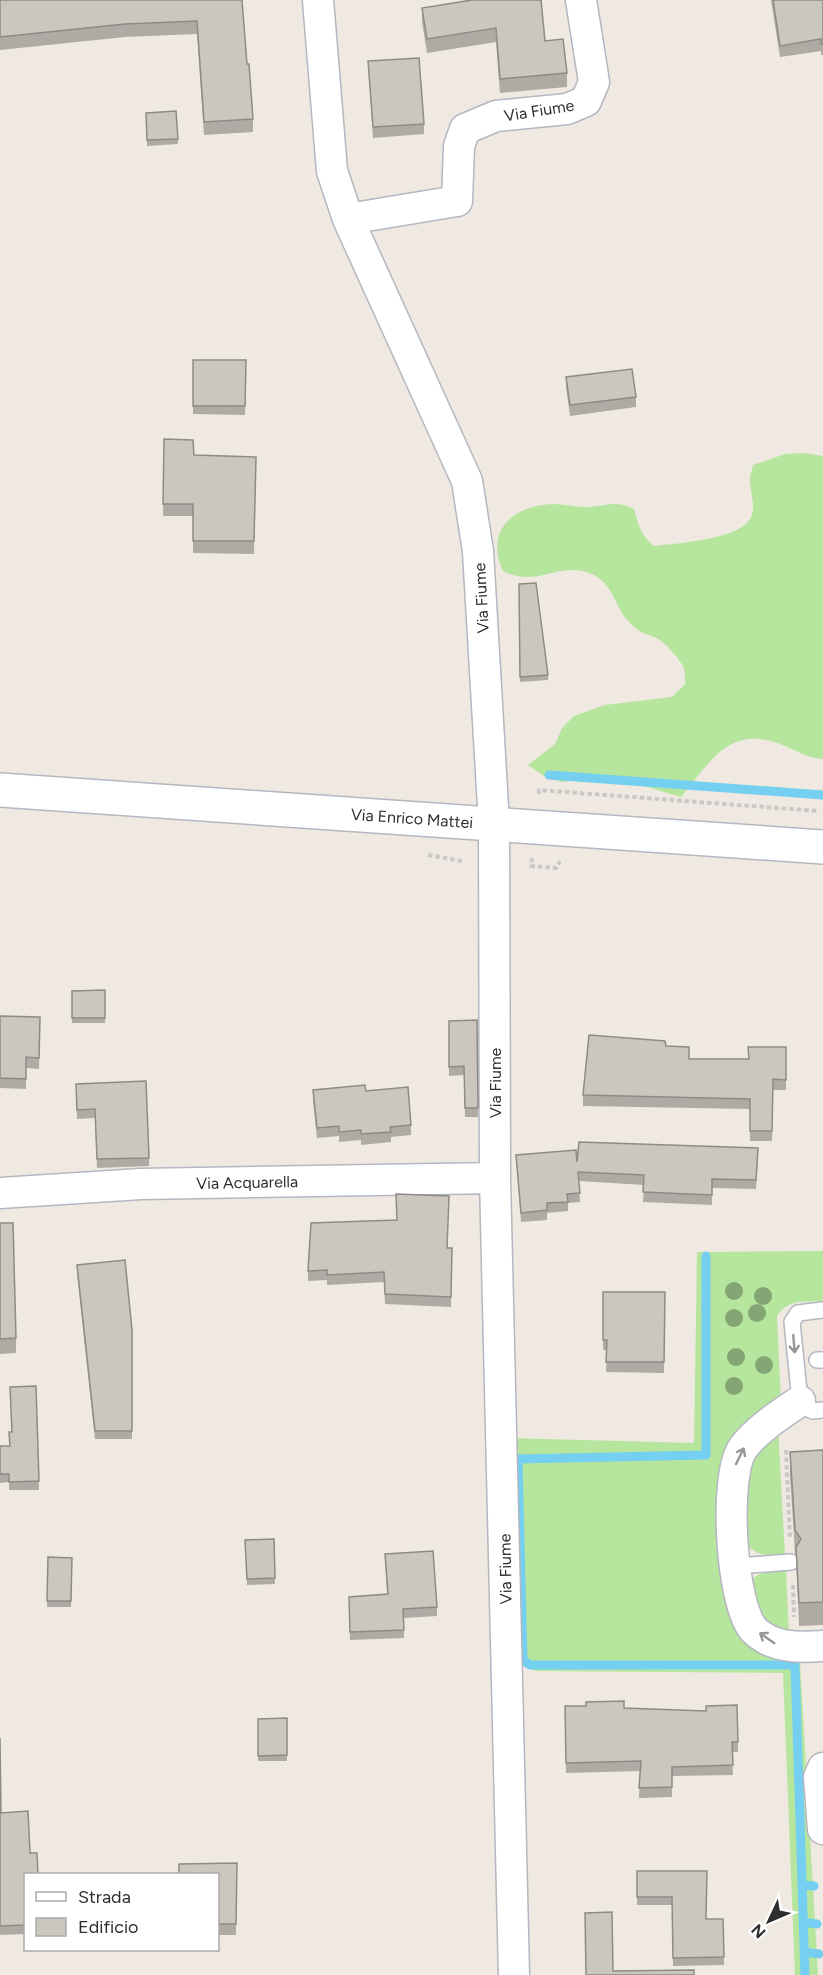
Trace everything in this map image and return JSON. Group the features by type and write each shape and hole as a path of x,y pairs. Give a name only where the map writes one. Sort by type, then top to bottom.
{"main road":[{"name":"Via Enrico Mattei","path":"0,790 823,847"}],"street":[{"name":"Via Fiume","path":"318,0 332,171 348,219 466,481 478,551 494,824 495,1178 514,1975"},
{"name":"Via Fiume","path":"348,219 457,201 459,146 465,129 496,116 567,109 586,101 594,82 581,0"},
{"name":"Via Acquarella","path":"0,1193 141,1184 495,1178"},
{"path":"811,1406 776,1417 743,1448 733,1472 731,1493 736,1566 744,1613 755,1630 775,1645 823,1646"},
{"path":"823,1768 819,1777 823,1829"}],"lane":[{"path":"811,1406 792,1322 798,1313 823,1310"},
{"path":"736,1566 791,1562"}],"green space":[{"path":"804,453 823,456 823,759 762,739 747,739 722,750 681,797 630,782 596,778 561,782 544,776 528,765 555,744 562,728 574,716 605,705 672,697 685,684 685,675 683,666 672,651 658,639 634,627 625,617 607,587 593,575 573,570 525,577 503,571 498,557 497,544 505,524 514,516 537,506 552,504 585,507 620,504 634,509 643,534 654,546 709,539 737,530 752,515 750,481 753,465 785,454"},
{"path":"823,1251 823,1301 791,1304 777,1316 781,1401 738,1438 730,1597 800,1662 818,1975 795,1975 783,1673 535,1671 515,1660 507,1438 694,1443 697,1252"},
{"path":"778,1426 785,1555 769,1555 755,1551 746,1545 746,1467"},
{"path":"786,1570 789,1636 764,1627 748,1581 765,1571"}],"building":[{"path":"0,0 242,0 253,119 204,122 197,21 125,24 0,37"},
{"path":"472,0 541,0 545,41 563,39 567,73 500,79 496,28 427,39 422,8"},
{"path":"773,0 823,0 823,44 821,44 821,39 780,46"},
{"path":"419,58 424,124 373,127 368,61"},
{"path":"176,111 178,139 147,140 146,113"},
{"path":"193,360 246,360 245,406 193,406"},
{"path":"632,369 636,397 570,405 566,377"},
{"path":"164,439 193,440 194,455 256,457 254,541 193,541 193,504 163,504"},
{"path":"536,583 548,675 520,677 519,584"},
{"path":"105,990 105,1018 72,1018 72,991"},
{"path":"0,1016 40,1017 39,1058 26,1057 26,1079 0,1078"},
{"path":"477,1020 478,1108 465,1108 464,1066 449,1067 449,1021"},
{"path":"589,1035 665,1041 666,1046 689,1047 689,1059 749,1059 748,1047 786,1047 786,1080 773,1079 772,1131 750,1131 750,1099 583,1095"},
{"path":"146,1081 149,1158 97,1159 95,1109 77,1110 76,1084"},
{"path":"365,1085 366,1091 408,1087 411,1125 390,1127 391,1132 361,1134 361,1130 339,1132 339,1126 317,1128 313,1090"},
{"path":"579,1142 758,1148 756,1180 712,1179 712,1195 643,1192 644,1175 578,1172 580,1193 567,1194 568,1202 547,1203 547,1210 521,1213 516,1155 576,1150 577,1162"},
{"path":"396,1194 449,1196 447,1248 452,1248 451,1297 385,1294 384,1272 327,1275 327,1270 308,1271 311,1223 397,1220"},
{"path":"0,1223 13,1223 16,1338 0,1339"},
{"path":"125,1260 132,1330 132,1431 95,1431 77,1265"},
{"path":"603,1292 665,1292 664,1362 606,1362 607,1340 603,1340"},
{"path":"36,1386 39,1481 9,1482 9,1474 0,1474 0,1446 10,1446 9,1432 12,1432 10,1387"},
{"path":"823,1450 823,1602 799,1603 796,1547 801,1539 795,1530 790,1452"},
{"path":"274,1539 275,1578 247,1579 245,1540"},
{"path":"433,1551 437,1607 403,1609 404,1630 350,1632 349,1597 388,1594 385,1554"},
{"path":"48,1557 72,1558 71,1601 47,1601"},
{"path":"624,1701 624,1708 706,1711 706,1706 737,1705 738,1742 732,1742 733,1765 672,1767 672,1787 639,1788 641,1761 566,1763 565,1706 586,1706 586,1702"},
{"path":"287,1718 287,1755 258,1756 258,1719"},
{"path":"0,1738 1,1813 28,1811 30,1853 37,1853 38,1873 24,1873 24,1925 0,1926"},
{"path":"237,1863 236,1924 219,1924 219,1873 179,1873 179,1864"},
{"path":"637,1871 707,1871 706,1919 723,1919 724,1957 673,1958 672,1897 637,1897"},
{"path":"612,1912 613,1971 694,1970 694,1975 586,1975 585,1913"}],"waterway":[{"path":"549,775 823,795"},
{"path":"706,1256 706,1455 518,1459 523,1660 530,1665 795,1665 805,1975"},
{"path":"802,1885 814,1886"},
{"path":"803,1922 817,1924"},
{"path":"804,1952 819,1954"}]}
